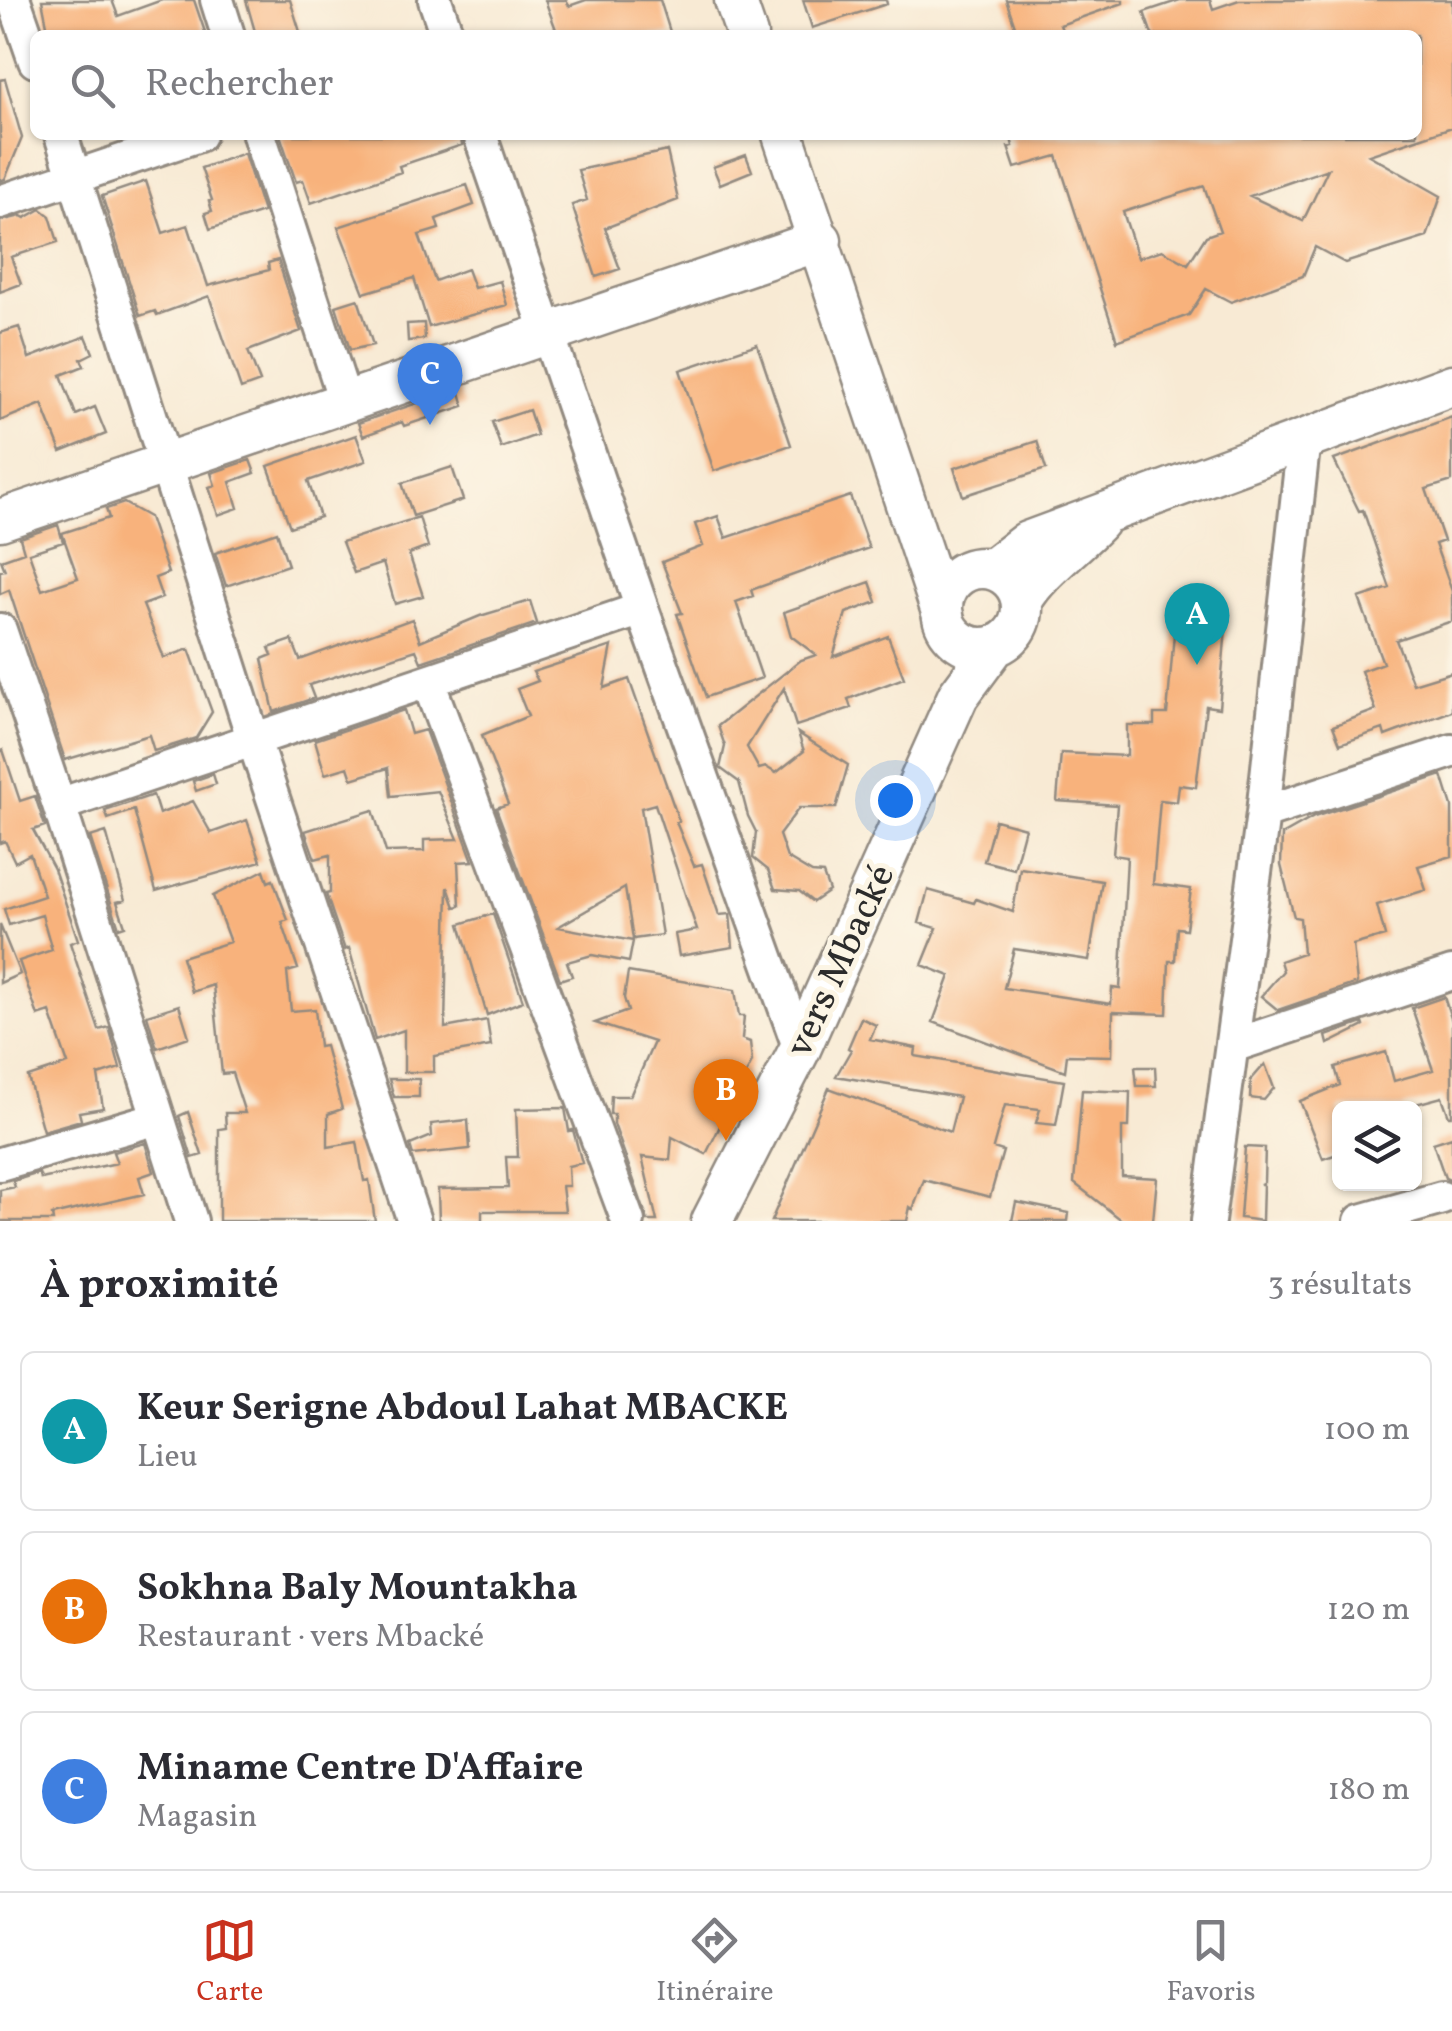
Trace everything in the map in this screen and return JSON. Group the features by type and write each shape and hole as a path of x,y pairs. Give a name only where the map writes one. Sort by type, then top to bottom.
{"main road":[{"path":"735,0 745,30"},
{"path":"785,140 912,518 967,635"},
{"path":"0,520 821,240"},
{"path":"967,635 945,593 959,576 986,569 1026,542 1452,385"},
{"path":"967,635 1006,640 1019,623 1022,600 1030,583 1053,566 1106,513"},
{"path":"912,518 933,539 1012,581 1022,600"},
{"name":"vers Mbacké","path":"712,1221 800,1049 958,696 967,635"}],"street":[{"path":"14,0 30,46"},
{"path":"217,0 226,30"},
{"path":"435,0 445,30"},
{"path":"63,140 253,738 414,1221"},
{"path":"0,202 184,140"},
{"path":"261,140 346,401"},
{"path":"482,140 642,609 800,1049"},
{"path":"1208,1221 1263,812 1304,438"},
{"path":"59,804 642,609"},
{"path":"0,630 191,1221"},
{"path":"428,681 628,1221"},
{"path":"1263,812 1452,751"},
{"path":"1232,1046 1452,972"},
{"path":"0,1164 158,1118"},
{"path":"1361,1221 1442,1198"}],"building":[{"path":"42,0 112,0 118,16 162,0 194,0 204,30 48,30"},
{"path":"246,0 290,0 299,30 255,30"},
{"path":"545,0 566,0 569,6 586,0 660,0 669,30 556,30"},
{"path":"803,0 886,0 887,4 812,28"},
{"path":"1006,0 1123,0 1060,25 1062,30 1016,30"},
{"path":"1180,0 1210,0 1213,9 1239,0 1452,0 1452,127 1422,137 1422,30 1150,30 1144,12"},
{"path":"5,79 22,138 5,179 0,181 0,80"},
{"path":"282,140 461,140 462,145 399,166 401,172 311,203 303,180 296,182"},
{"path":"1011,140 1413,140 1369,155 1441,196 1427,237 1345,263 1315,247 1303,276 1231,302 1206,289 1189,315 1117,341 1057,156 1015,168 1008,147 1013,146","holes":["1328,169 1303,221 1250,196","1204,186 1220,231 1206,236 1188,264 1162,250 1138,258 1123,212"]},
{"path":"667,151 678,200 605,228 620,269 596,277 572,205 587,200 578,170"},
{"path":"244,153 263,212 210,229 205,213 212,211 212,200 201,168"},
{"path":"746,155 752,171 720,184 713,167"},
{"path":"146,181 163,233 188,225 208,286 269,270 268,263 278,260 301,331 248,351 260,382 241,389 209,296 157,315 155,311 140,316 102,196"},
{"path":"467,185 474,205 436,219 439,229 419,235 435,281 467,269 474,288 500,281 507,305 429,327 414,278 364,293 338,227"},
{"path":"41,209 50,216 58,242 11,257 21,284 0,292 0,221 25,218"},
{"path":"358,299 373,345 350,350 336,306"},
{"path":"424,323 425,339 408,341 407,324"},
{"path":"19,327 29,358 86,336 93,353 81,359 84,366 61,375 76,415 95,407 106,434 61,452 42,404 0,421 0,333"},
{"path":"757,344 791,445 714,471 680,370"},
{"path":"459,389 464,406 363,436 358,423"},
{"path":"529,410 537,435 501,448 492,422"},
{"path":"1452,417 1452,481 1426,489 1444,541 1435,544 1452,591 1452,621 1396,640 1413,684 1452,672 1452,711 1385,736 1383,729 1340,744 1333,726 1376,710 1361,671 1383,663 1359,598 1390,588 1363,510 1359,511 1334,460"},
{"path":"356,435 366,461 308,481 320,517 290,527 268,466"},
{"path":"1037,441 1046,469 963,496 954,468"},
{"path":"250,460 255,473 230,482 238,508 218,515 209,487 215,485 211,473"},
{"path":"452,467 463,500 413,516 402,483"},
{"path":"850,496 869,548 751,590 753,596 736,602 762,678 706,697 677,614 682,613 662,562 703,546 695,524 718,516 726,538"},
{"path":"124,503 149,517 168,573 155,578 162,598 143,605 164,658 189,649 212,712 196,738 154,751 149,735 65,760 9,590 0,594 0,571 5,570 1,560 24,552 20,538 58,525 63,542 29,553 42,590 78,578 62,533 109,518 106,509"},
{"path":"419,517 428,547 409,554 423,596 395,604 383,563 354,573 342,542"},
{"path":"277,532 288,565 226,586 215,553"},
{"path":"870,582 877,602 846,613 833,657 888,636 904,678 848,699 851,708 796,726 784,688 747,747 759,769 766,767 776,773 804,751 798,733 848,765 836,808 799,808 779,835 787,858 812,873 823,874 829,891 813,902 799,891 775,889 768,870 753,858 756,832 739,782 720,768 725,746 718,726 801,660 816,655 791,636 784,612"},
{"path":"530,601 537,623 421,662 416,650 309,685 314,698 274,712 262,659 272,655 269,648 292,640 300,660 412,619 420,641"},
{"path":"1175,622 1226,628 1219,708 1206,706 1196,787 1179,785 1177,802 1160,800 1153,884 1191,889 1186,929 1177,928 1175,961 1169,961 1167,1014 1113,1012 1112,1056 1067,1055 1065,1071 933,1022 950,976 922,965 937,928 919,923 928,890 974,903 976,899 1013,912 1020,868 1102,881 1089,960 1014,949 1004,988 1111,1004 1112,988 1120,989 1127,857 1113,855 1117,805 1057,801 1061,753 1127,756 1127,725 1154,725 1154,714 1167,714"},
{"path":"612,646 604,688 629,679 694,866 702,864 719,915 730,914 733,947 679,956 675,934 697,930 655,804 641,808 662,935 633,939 625,888 558,927 633,941 629,962 592,955 567,962 572,976 560,980 496,808 508,804 482,735 528,716 517,689 538,681 533,672"},
{"path":"404,710 411,734 425,730 473,861 458,862 460,906 455,907 448,887 445,1028 487,1020 491,1046 434,1056 434,1072 404,1072 404,1030 375,1040 349,948 345,950 326,894 330,893 330,855 315,859 305,831 373,810 386,852 424,851 424,840 458,839 438,791 391,796 388,768 352,779 348,767 325,774 315,740"},
{"path":"3,750 20,801 35,796 45,826 33,830 54,869 78,940 70,943 99,1030 109,1027 120,1068 98,1075 103,1108 79,1112 81,1120 43,1131 28,1077 68,1064 50,1012 38,1016 19,961 52,950 42,915 9,925 4,909 44,896 30,854 15,862 5,841 0,843"},
{"path":"213,774 216,784 196,791 193,781"},
{"path":"1442,775 1452,807 1452,856 1418,866 1426,890 1377,905 1385,936 1353,945 1357,983 1278,1010 1261,996 1283,971 1280,961 1303,953 1300,918 1294,917 1281,865 1282,835 1314,817"},
{"path":"153,795 159,814 193,801 211,833 247,820 261,861 156,891 134,810 108,819 105,811"},
{"path":"995,820 1025,828 1014,869 984,861"},
{"path":"106,832 125,900 117,902 125,926 119,928 90,837"},
{"path":"264,870 268,882 273,880 288,920 282,922 298,969 287,972 291,1011 315,1009 319,1047 325,1046 342,1109 328,1114 328,1147 357,1142 364,1181 369,1180 375,1221 219,1221 219,1129 226,1128 225,1113 245,1113 232,1073 222,1074 213,985 192,992 182,957 230,942 213,896"},
{"path":"493,914 523,1001 487,1015 460,924"},
{"path":"0,925 20,974 0,983"},
{"path":"628,972 735,990 739,1016 744,1016 742,1039 750,1042 752,1062 706,1154 672,1137 670,1160 642,1157 657,1221 648,1221 614,1124 614,1114 610,1114 611,1096 630,1096 654,1042 595,1023 628,1011 624,998"},
{"path":"1444,997 1452,1021 1452,1116 1442,1097 1422,1102 1332,1101 1332,1156 1323,1159 1300,1101 1340,1085 1335,1067 1386,1052 1394,1081 1433,1070 1412,1008"},
{"path":"179,1005 189,1037 157,1048 147,1015"},
{"path":"861,1018 876,1025 870,1039 916,1048 915,1056 1064,1081 1056,1125 1036,1123 1040,1109 1005,1105 993,1148 1003,1151 990,1197 924,1180 907,1221 771,1221 829,1088 950,1132 959,1097 836,1076 851,1050 848,1048"},
{"path":"1363,1023 1364,1026 1328,1044 1326,1036"},
{"path":"1265,1064 1274,1088 1264,1100 1250,1098 1251,1080"},
{"path":"1135,1067 1155,1067 1156,1086 1137,1086"},
{"path":"389,1079 419,1079 419,1097 394,1097"},
{"path":"1082,1090 1130,1092 1129,1127 1122,1127 1122,1176 1157,1178 1153,1221 1123,1221 1074,1183"},
{"path":"565,1108 582,1163 568,1166 569,1186 562,1186 565,1211 482,1211 482,1221 439,1221 438,1189 508,1188 506,1157 518,1157 516,1109"},
{"path":"188,1112 202,1155 192,1158 179,1116"},
{"path":"468,1120 470,1149 413,1155 410,1145 432,1136 431,1124"},
{"path":"1452,1137 1452,1181 1445,1178 1433,1143"},
{"path":"145,1143 154,1172 139,1177 144,1194 52,1215 53,1221 0,1221 0,1190 15,1187 13,1181 39,1173 41,1179 117,1163 113,1152"},
{"path":"1245,1147 1265,1148 1264,1182 1260,1184 1262,1221 1240,1218"},
{"path":"1016,1202 1069,1213 1068,1221 1012,1221"}],"place":[{"name":"Miname Centre D'Affaire","path":"430,425"},
{"name":"Keur Serigne Abdoul Lahat MBACKE","path":"1197,665"},
{"name":"Sokhna Baly Mountakha","path":"726,1141"}]}
